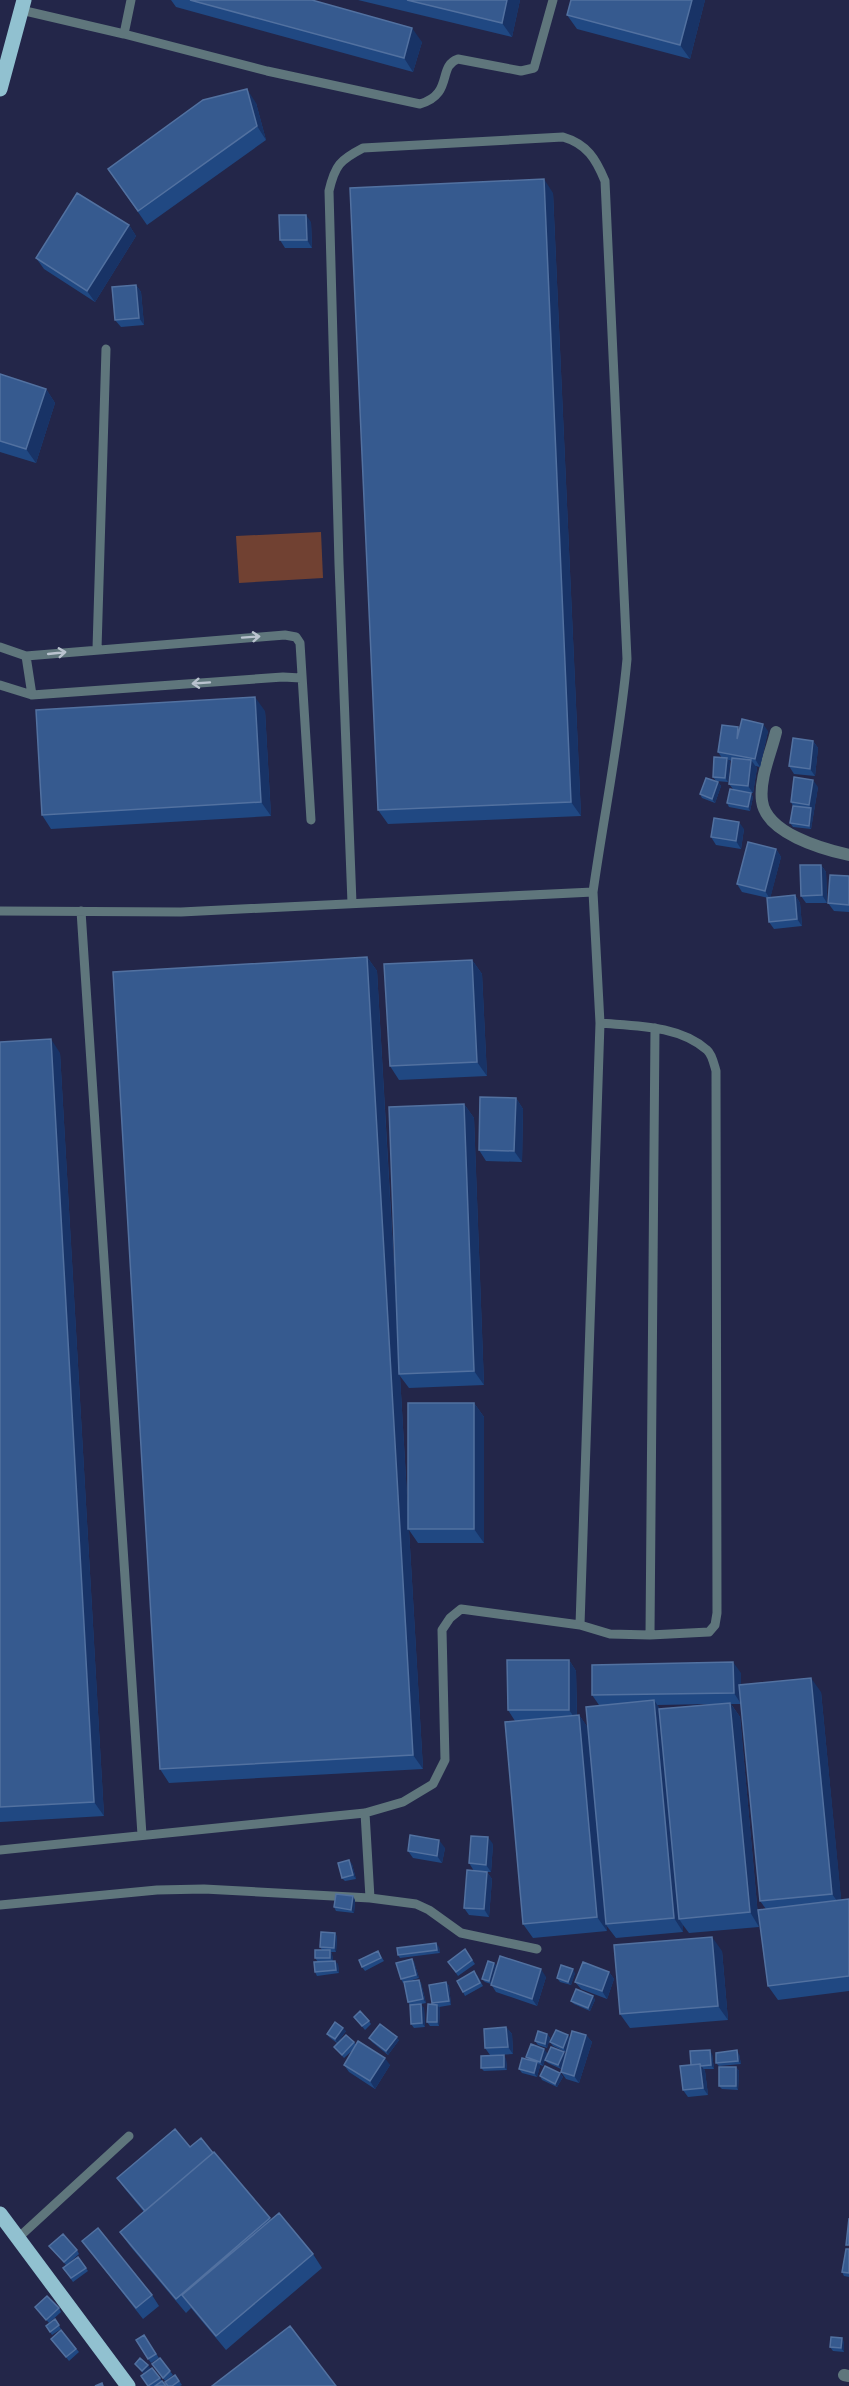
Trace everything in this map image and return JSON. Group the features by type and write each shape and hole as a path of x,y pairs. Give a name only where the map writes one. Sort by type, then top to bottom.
{"main road":[{"path":"0,89 22,5"},
{"path":"0,2214 128,2386"}],"street":[{"path":"776,732 762,788 764,811 778,826 798,839 849,855"}],"lane":[{"path":"124,34 131,0"},
{"path":"22,5 267,71 420,104 431,101 440,92 448,66 453,60 521,71 534,68 553,0"},
{"path":"352,903 332,319 329,191 334,170 345,157 363,148 562,137 575,141 590,152 605,181 627,659 621,719 609,779 593,892 600,1023 580,1625"},
{"path":"97,649 106,349"},
{"path":"0,647 26,656 285,634 296,637 300,643 311,820"},
{"path":"26,656 32,695"},
{"path":"0,685 32,695 283,677 301,678"},
{"path":"0,911 181,912 593,892"},
{"path":"81,911 142,1835"},
{"path":"0,1850 364,1813 403,1802 433,1784 445,1760 442,1630 450,1618 461,1609 580,1625 610,1634 650,1635 709,1632 715,1625 717,1613 716,1071 709,1051 687,1038 655,1028 600,1023"},
{"path":"650,1635 655,1028"},
{"path":"364,1813 370,1898"},
{"path":"0,1905 157,1890 204,1889 370,1898 416,1904 429,1910 461,1933 537,1949"},
{"path":"18,2238 129,2136"}],"shaded area":[{"path":"321,532 323,578 239,583 236,536"}],"building":[{"path":"190,0 312,0 412,28 404,58"},
{"path":"407,0 507,0 502,23"},
{"path":"571,0 692,0 680,45 567,15"},
{"path":"247,89 257,126 138,211 108,169 203,100"},
{"path":"544,179 571,802 378,810 350,188"},
{"path":"77,193 129,225 87,291 36,258"},
{"path":"279,215 306,215 307,240 280,240"},
{"path":"136,285 139,318 115,320 112,287"},
{"path":"0,374 46,389 26,449 0,441"},
{"path":"255,697 261,802 42,815 36,710"},
{"path":"742,719 763,724 755,759 718,752 722,725 738,727 737,739"},
{"path":"793,738 813,741 810,769 789,766"},
{"path":"714,757 727,758 725,778 713,777"},
{"path":"732,758 751,760 748,786 729,784"},
{"path":"794,777 813,780 809,805 791,802"},
{"path":"706,778 718,782 712,799 700,794"},
{"path":"730,789 751,793 748,807 727,803"},
{"path":"793,806 811,808 809,826 790,823"},
{"path":"714,818 739,822 736,841 711,837"},
{"path":"748,842 776,849 765,891 737,884"},
{"path":"800,865 821,865 822,895 801,896"},
{"path":"830,875 849,876 849,905 828,903"},
{"path":"795,895 797,919 769,922 767,898"},
{"path":"367,957 413,1755 160,1769 113,972"},
{"path":"472,960 477,1062 390,1066 384,964"},
{"path":"51,1039 94,1802 0,1807 0,1042"},
{"path":"480,1097 516,1098 514,1151 479,1150"},
{"path":"464,1104 474,1371 399,1374 389,1107"},
{"path":"408,1403 474,1403 474,1529 408,1529"},
{"path":"507,1660 569,1660 569,1710 508,1710"},
{"path":"733,1662 734,1693 592,1695 592,1665"},
{"path":"811,1678 832,1894 760,1901 739,1685"},
{"path":"654,1700 674,1918 606,1924 586,1707"},
{"path":"730,1703 750,1912 679,1919 659,1709"},
{"path":"579,1715 597,1917 523,1924 505,1722"},
{"path":"410,1835 439,1840 437,1856 408,1851"},
{"path":"471,1836 488,1837 486,1865 469,1863"},
{"path":"349,1860 353,1875 342,1878 338,1863"},
{"path":"467,1870 487,1872 484,1909 464,1908"},
{"path":"336,1894 353,1896 351,1910 334,1907"},
{"path":"849,1899 849,1976 768,1986 758,1910"},
{"path":"321,1932 335,1933 334,1948 320,1947"},
{"path":"712,1937 718,2006 620,2014 614,1945"},
{"path":"436,1943 437,1950 398,1955 397,1948"},
{"path":"465,1949 472,1960 456,1972 448,1962"},
{"path":"315,1950 330,1950 330,1958 315,1958"},
{"path":"378,1951 381,1958 362,1967 359,1960"},
{"path":"500,1956 541,1969 532,1999 491,1985"},
{"path":"412,1959 416,1975 401,1979 396,1963"},
{"path":"335,1961 336,1970 315,1972 314,1962"},
{"path":"488,1961 494,1963 489,1981 482,1979"},
{"path":"583,1962 609,1972 602,1991 575,1982"},
{"path":"561,1965 573,1969 568,1982 557,1978"},
{"path":"474,1971 480,1983 463,1992 457,1981"},
{"path":"419,1980 423,1999 408,2002 404,1982"},
{"path":"446,1982 449,2001 432,2003 429,1985"},
{"path":"576,1989 593,1996 588,2008 571,2001"},
{"path":"421,2004 422,2023 411,2024 410,2005"},
{"path":"428,2004 437,2005 437,2022 427,2022"},
{"path":"360,2011 369,2021 362,2026 354,2017"},
{"path":"335,2022 343,2028 335,2039 327,2034"},
{"path":"380,2024 397,2037 386,2051 369,2038"},
{"path":"506,2027 508,2047 485,2048 484,2029"},
{"path":"556,2030 568,2035 563,2048 550,2042"},
{"path":"538,2031 547,2034 545,2044 535,2041"},
{"path":"572,2031 586,2035 574,2076 561,2072"},
{"path":"346,2035 354,2042 342,2055 334,2047"},
{"path":"358,2041 385,2058 370,2081 344,2065"},
{"path":"531,2044 544,2049 540,2062 526,2057"},
{"path":"551,2047 564,2052 558,2065 545,2060"},
{"path":"710,2050 711,2065 691,2065 690,2051"},
{"path":"737,2050 738,2061 716,2063 716,2053"},
{"path":"504,2055 504,2067 481,2068 481,2056"},
{"path":"522,2058 537,2062 534,2073 519,2069"},
{"path":"700,2064 703,2088 683,2090 680,2066"},
{"path":"545,2066 560,2073 555,2084 540,2076"},
{"path":"719,2067 736,2067 736,2086 719,2086"},
{"path":"175,2129 190,2147 201,2138 213,2153 145,2211 117,2178"},
{"path":"214,2152 270,2218 176,2299 120,2232"},
{"path":"279,2213 313,2254 216,2336 182,2295"},
{"path":"849,2218 849,2245 846,2245"},
{"path":"98,2228 152,2295 136,2308 82,2241"},
{"path":"63,2234 77,2250 64,2262 49,2246"},
{"path":"846,2249 849,2249 849,2273 842,2272"},
{"path":"78,2257 86,2268 71,2278 63,2268"},
{"path":"47,2296 59,2308 46,2320 35,2307"},
{"path":"55,2319 59,2325 50,2332 46,2326"},
{"path":"290,2326 336,2386 212,2386"},
{"path":"61,2330 76,2349 66,2357 51,2339"},
{"path":"144,2335 156,2354 148,2359 136,2340"},
{"path":"831,2337 842,2338 841,2348 830,2347"},
{"path":"140,2358 148,2365 142,2371 135,2364"},
{"path":"160,2358 170,2371 163,2378 152,2364"},
{"path":"152,2368 160,2378 148,2386 141,2376"},
{"path":"175,2375 179,2381 168,2386 165,2382"},
{"path":"162,2381 166,2386 155,2386"}]}
